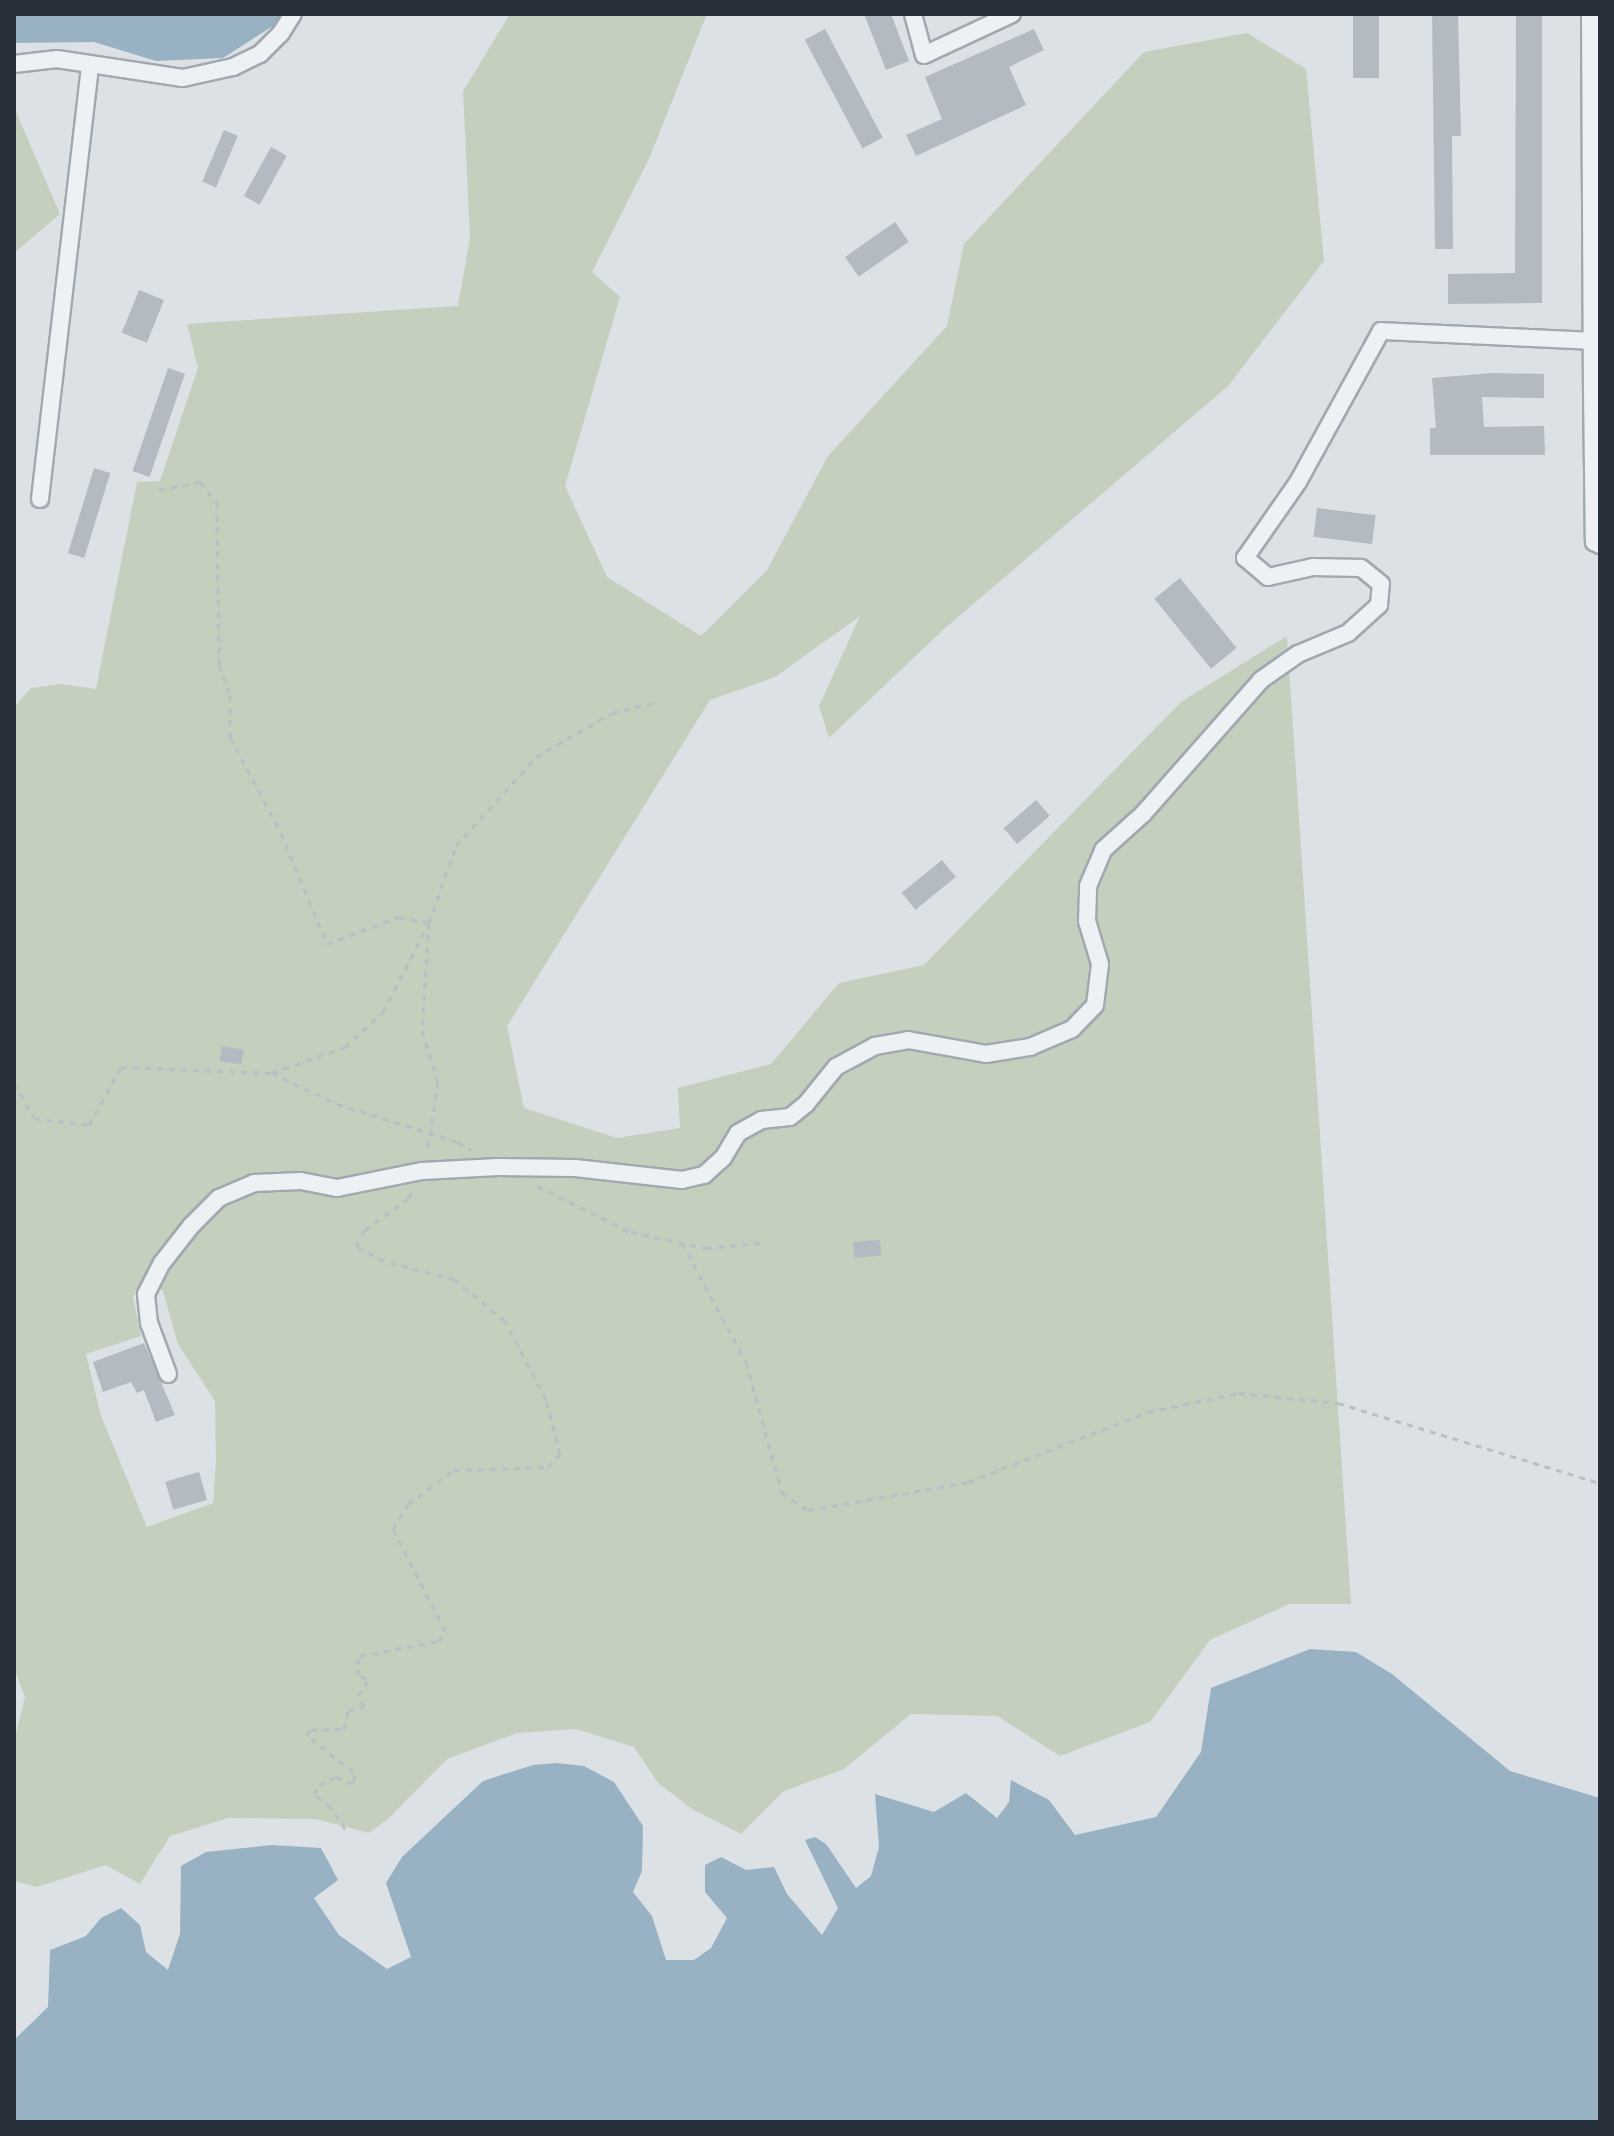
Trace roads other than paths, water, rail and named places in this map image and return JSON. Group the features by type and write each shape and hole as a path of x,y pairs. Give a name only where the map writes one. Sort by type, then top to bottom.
{"street":[{"path":"14,64 57,59 183,78 233,67 260,54 281,33 293,14"},
{"path":"913,14 924,55 1012,14"},
{"path":"1590,14 1592,341 1596,391 1594,542 1600,545"},
{"path":"40,499 90,66"},
{"path":"168,1374 149,1323 146,1294 162,1263 191,1226 219,1198 254,1183 301,1181 337,1188 422,1171 575,1168 682,1180 704,1175 723,1158 738,1133 761,1120 790,1117 806,1104 836,1067 875,1046 908,1040 986,1054 1030,1047 1072,1029 1095,1005 1100,964 1087,921 1088,886 1103,850 1143,814 1261,680 1298,654 1348,633 1379,605 1381,584 1361,568 1313,567 1268,577 1245,558 1298,482 1381,331 1592,341"}],"water":[{"path":"14,14 282,14 279,22 223,58 156,61 94,42 14,43"},
{"path":"1310,1649 1356,1652 1392,1674 1510,1771 1600,1798 1600,2122 14,2122 14,2040 48,2007 50,1950 86,1936 101,1918 121,1908 140,1925 146,1952 168,1970 180,1934 181,1866 206,1852 272,1845 321,1848 338,1880 314,1898 339,1935 387,1969 411,1957 386,1883 402,1857 483,1781 533,1765 557,1763 584,1766 614,1782 643,1826 642,1871 633,1892 652,1916 666,1960 694,1960 711,1948 727,1918 705,1892 705,1865 721,1857 746,1870 774,1867 787,1894 822,1935 838,1908 805,1840 815,1837 826,1844 856,1888 871,1876 879,1847 875,1794 934,1812 966,1793 997,1818 1009,1802 1011,1780 1049,1800 1075,1835 1156,1817 1201,1752 1211,1688"}]}
